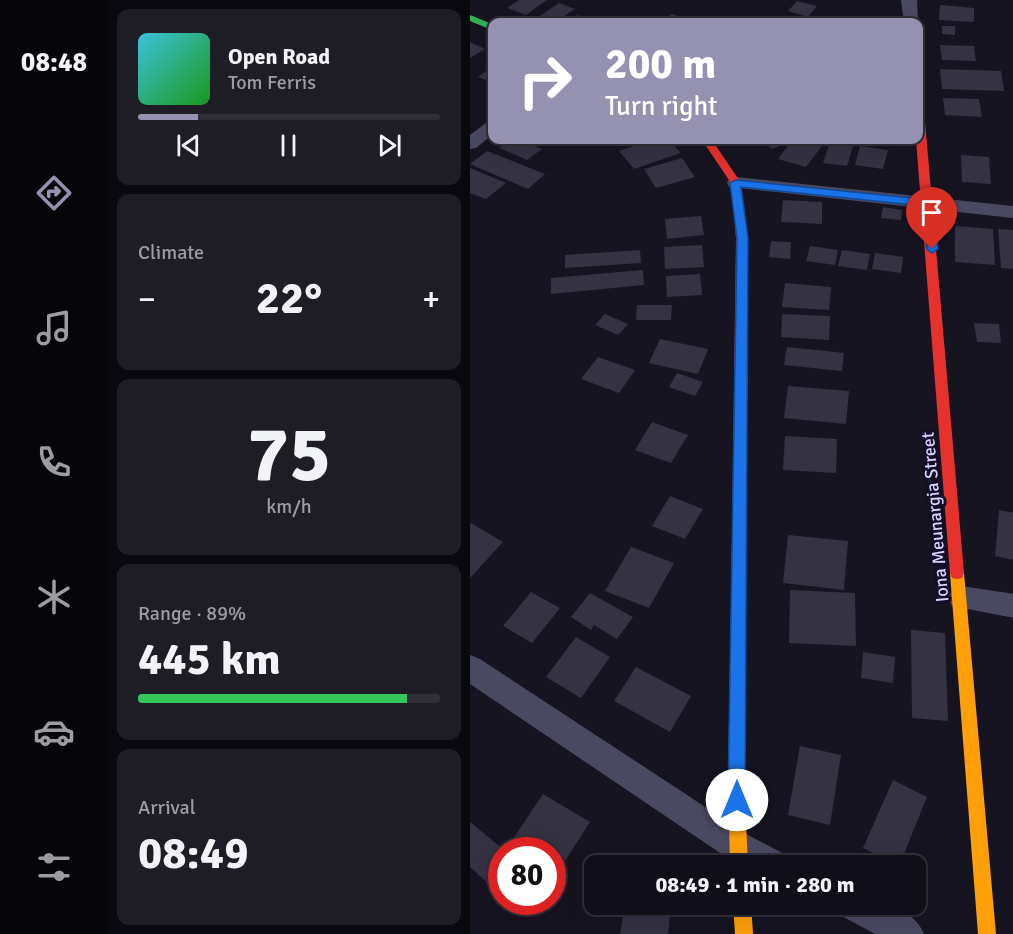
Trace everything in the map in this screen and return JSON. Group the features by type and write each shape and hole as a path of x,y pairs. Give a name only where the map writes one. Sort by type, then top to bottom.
{"main road":[{"path":"470,18 488,25"},
{"path":"710,144 736,183 742,238 738,855"},
{"name":"Iona Meunargia Street","path":"923,144 987,934"},
{"path":"743,915 744,934"}],"street":[{"path":"909,0 911,18"},
{"path":"470,144 488,130"},
{"path":"736,183 1013,212"},
{"path":"961,598 1013,606"},
{"path":"470,668 737,855"},
{"path":"872,915 908,934"}],"building":[{"path":"519,0 547,0 526,15 507,8"},
{"path":"797,1 817,6 808,17 788,11"},
{"path":"559,3 575,9 561,18 537,18"},
{"path":"940,5 974,8 974,22 939,20"},
{"path":"672,14 683,18 666,18"},
{"path":"942,26 955,26 955,35 942,34"},
{"path":"470,42 485,49 470,58"},
{"path":"940,45 974,46 976,61 942,60"},
{"path":"940,69 1001,71 1004,91 942,89"},
{"path":"488,70 488,81 478,77"},
{"path":"943,98 979,99 982,117 945,115"},
{"path":"504,144 529,144 542,149 527,160 499,148"},
{"path":"639,144 673,144 681,153 634,169 619,151"},
{"path":"766,144 784,144 772,149"},
{"path":"789,144 823,144 806,167 778,159"},
{"path":"829,144 853,146 847,166 823,163"},
{"path":"860,146 888,150 883,169 855,165"},
{"path":"487,151 545,174 528,189 470,164"},
{"path":"961,155 989,157 991,184 962,182"},
{"path":"682,158 695,177 656,188 644,169"},
{"path":"470,168 506,183 486,199 470,193"},
{"path":"783,200 822,202 822,224 781,222"},
{"path":"883,207 902,210 901,220 881,218"},
{"path":"701,216 704,235 667,239 665,219"},
{"path":"955,226 993,229 995,265 955,262"},
{"path":"998,229 1014,230 1014,269 1001,268"},
{"path":"771,241 791,242 790,259 769,257"},
{"path":"702,245 704,267 665,269 664,247"},
{"path":"810,246 838,250 835,265 806,261"},
{"path":"640,250 641,263 565,268 565,255"},
{"path":"842,250 870,254 867,270 838,266"},
{"path":"875,253 903,257 901,273 872,269"},
{"path":"643,270 644,285 551,294 551,278"},
{"path":"700,274 702,295 667,297 666,276"},
{"path":"785,283 831,287 829,310 782,307"},
{"path":"637,305 672,305 671,320 636,320"},
{"path":"605,314 628,324 618,335 595,325"},
{"path":"782,314 830,316 829,340 781,337"},
{"path":"974,323 999,324 1001,343 977,342"},
{"path":"660,339 708,349 698,374 649,363"},
{"path":"787,347 844,353 842,371 784,365"},
{"path":"598,357 635,370 619,393 581,379"},
{"path":"677,373 703,382 695,396 669,387"},
{"path":"788,386 849,391 846,424 784,418"},
{"path":"652,422 688,435 671,463 635,450"},
{"path":"785,436 837,439 836,473 783,470"},
{"path":"670,496 703,509 685,539 652,526"},
{"path":"999,510 1014,513 1014,560 995,556"},
{"path":"470,524 503,542 470,578"},
{"path":"788,535 848,541 844,590 783,583"},
{"path":"631,547 674,563 649,608 605,591"},
{"path":"790,590 855,593 856,646 789,643"},
{"path":"531,592 560,608 532,643 503,626"},
{"path":"590,593 633,617 617,639 594,625 591,630 571,617"},
{"path":"911,630 945,633 948,721 912,718"},
{"path":"576,637 610,657 581,698 546,677"},
{"path":"863,652 895,657 893,683 861,678"},
{"path":"636,667 691,696 670,732 614,701"},
{"path":"800,746 841,755 830,825 788,815"},
{"path":"893,780 927,797 903,855 877,855 863,848"},
{"path":"543,794 590,822 566,860 566,837 514,837"},
{"path":"470,822 488,837 488,883 470,867"},
{"path":"623,915 670,915 668,934 620,934"}],"traffic: fast":[{"path":"470,18 488,25"}],"traffic: slow":[{"path":"957,573 987,934"},
{"path":"738,606 736,777 739,855"},
{"path":"743,915 744,934"}],"traffic: jam":[{"path":"710,144 736,183 742,238 738,606"},
{"path":"922,144 957,573"}],"route":[{"path":"737,800 742,238 736,183 929,203 932,249"}]}
